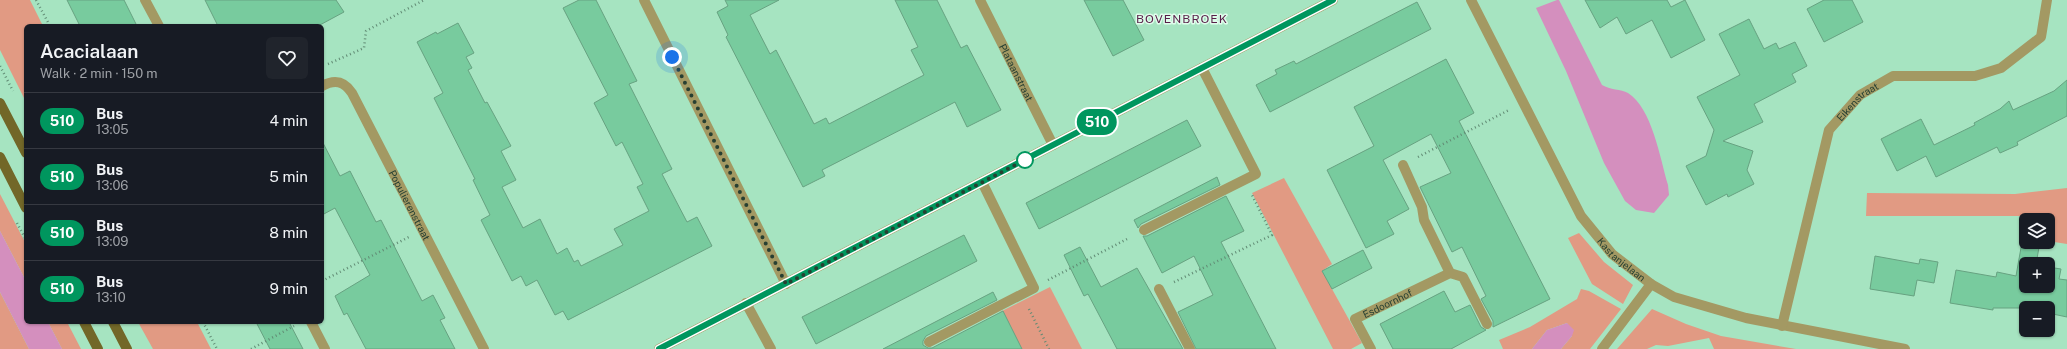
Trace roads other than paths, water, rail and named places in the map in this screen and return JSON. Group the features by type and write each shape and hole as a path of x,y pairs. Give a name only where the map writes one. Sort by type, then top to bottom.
{"main road":[{"path":"0,103 24,149"},
{"path":"0,157 24,204"},
{"path":"85,324 98,349"},
{"path":"114,324 127,349"}],"street":[{"path":"145,0 158,24"},
{"path":"644,0 786,284"},
{"name":"Plataanstraat","path":"980,0 1053,145"},
{"path":"659,349 1333,0"},
{"name":"Kastanjelaan","path":"1471,0 1581,216 1612,254 1651,284 1674,297 1746,318 1905,349"},
{"name":"Eikenstraat","path":"1782,326 1829,130 1860,95 1893,76 1975,76 2001,68 2041,37 2047,0"},
{"path":"1144,230 1256,174 1202,68"},
{"name":"Populierenstraat","path":"326,83 342,82 352,93 484,349"},
{"path":"1403,165 1422,207 1424,220 1450,273 1463,277 1487,324"},
{"path":"929,342 1034,288 982,182"},
{"name":"Esdoornhof","path":"1371,349 1355,319 1450,273"},
{"path":"1602,349 1651,284"},
{"path":"1160,289 1190,349"},
{"path":"746,303 771,349"},
{"path":"312,324 325,349"}],"district":[{"name":"BOVENBROEK","path":"1182,19"}]}
